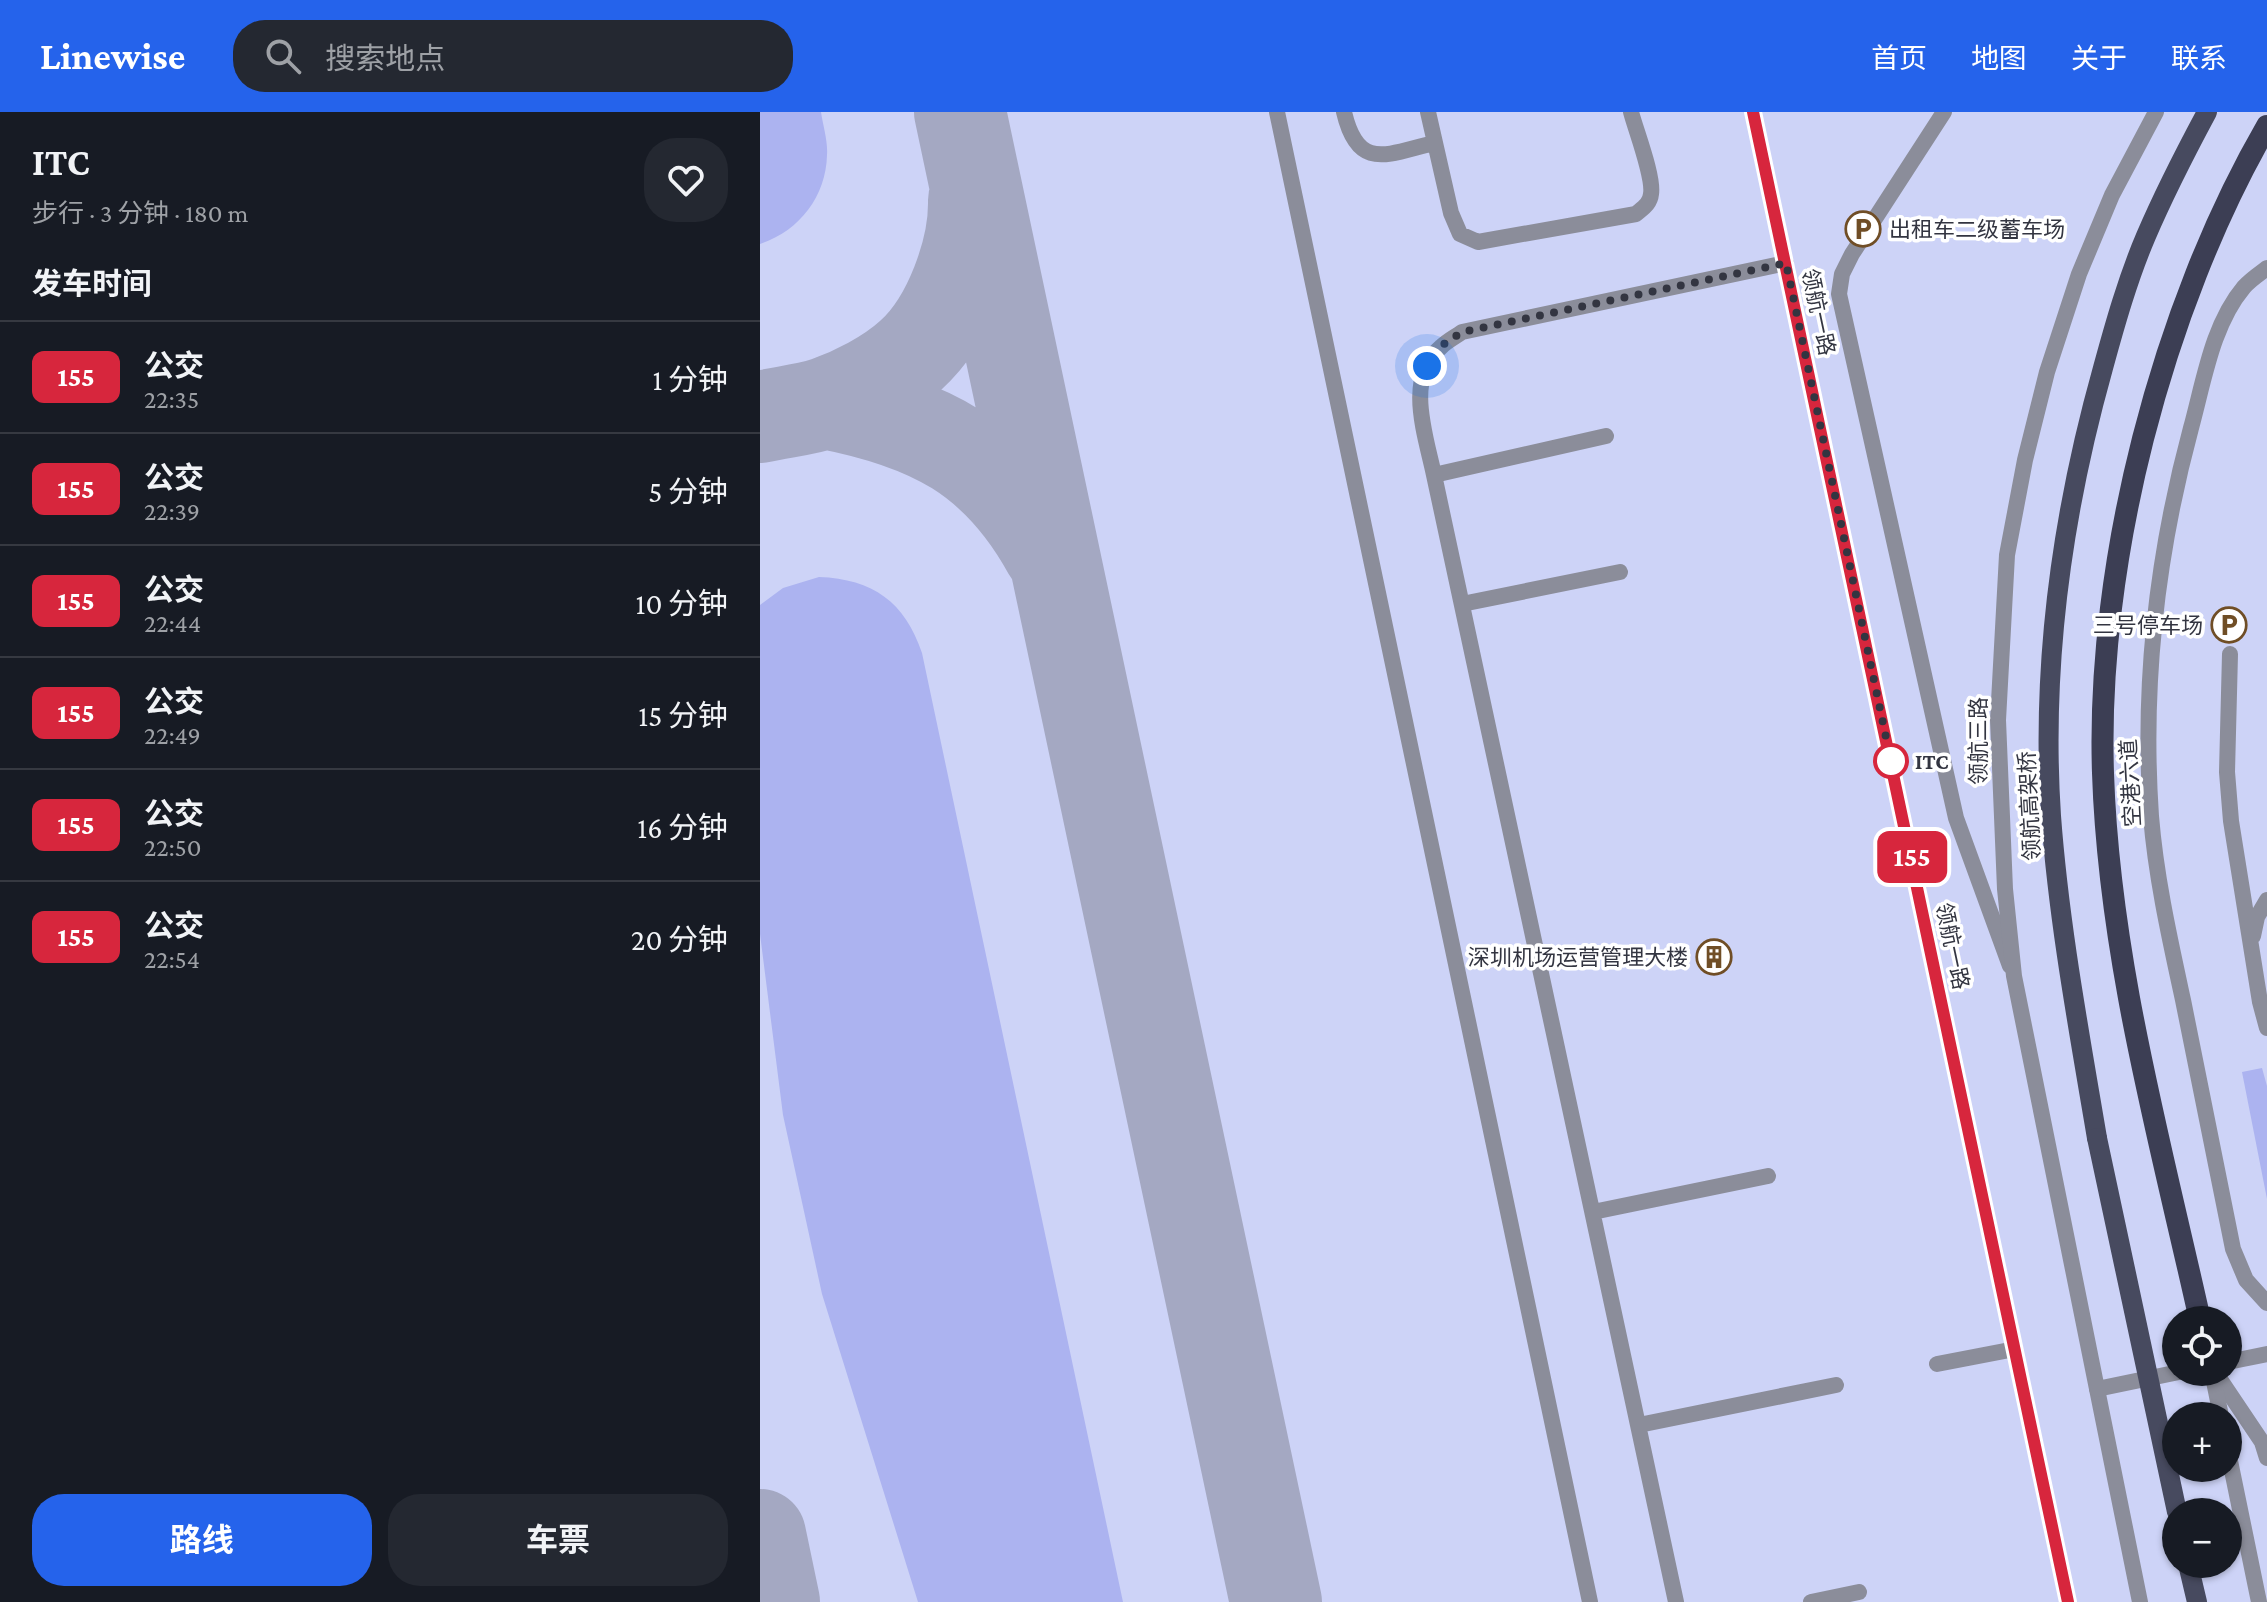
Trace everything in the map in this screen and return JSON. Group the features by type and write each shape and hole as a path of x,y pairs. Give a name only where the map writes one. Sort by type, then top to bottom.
{"highway":[{"path":"2197,1306 2126,986 2112,886 2103,772 2105,688 2111,607 2123,534 2159,383 2190,288 2224,207 2267,126"}],"main road":[{"name":"领航高架桥","path":"2174,1498 2097,1138 2072,992 2051,813 2049,724 2053,616 2066,523 2086,429 2113,329 2145,239 2207,112"},
{"path":"2191,1578 2197,1602"}],"street":[{"path":"1277,112 1590,1602"},
{"path":"1344,112 1356,145 1369,153 1384,154 1434,143"},
{"path":"1428,112 1451,213 1460,234 1478,242 1636,214 1646,207 1651,194 1650,181 1631,112"},
{"name":"领航一路","path":"1753,112 2068,1602"},
{"path":"1944,112 1852,254 1842,274 1839,294 1956,818 2014,976"},
{"name":"领航三路","path":"2140,1602 2014,976 2002,843 1998,720 2007,555 2025,460 2047,372 2079,274 2112,195 2156,112"},
{"path":"1676,1602 1434,475 1421,412 1420,388 1427,366 1438,348 1462,332 1786,263"},
{"name":"空港六道","path":"2267,268 2245,286 2226,314 2189,437 2172,510 2157,598 2150,668 2149,743 2151,818 2163,906 2233,1249 2246,1280 2267,1303"},
{"path":"1434,475 1606,436"},
{"path":"1462,604 1620,572"},
{"path":"2230,654 2227,772 2237,867 2267,1028"},
{"path":"2251,949 2257,917 2267,900"},
{"path":"1593,1212 1768,1176"},
{"path":"1937,1364 2015,1349"},
{"path":"2242,1359 2267,1354"},
{"path":"2097,1389 2162,1376"},
{"path":"1639,1425 1836,1385"},
{"path":"2223,1386 2262,1442 2267,1458"},
{"path":"2234,1482 2259,1602"},
{"path":"1811,1602 1859,1592"}],"shaded area":[{"path":"760,112 2267,112 2267,1602 760,1602"},
{"path":"760,112 821,112 827,150 822,185 808,210 787,231 760,244"},
{"path":"819,577 855,583 871,588 884,597 906,620 922,653 1123,1602 918,1602 822,1294 783,1115 760,934 760,605 783,588"},
{"path":"2262,1068 2267,1086 2267,1199 2242,1072"}],"taxiway":[{"path":"960,112 1276,1602"},
{"path":"760,417 826,403 859,389 902,363 925,341 948,304 965,262 974,200"},
{"path":"825,403 897,421 956,449 983,468 1007,491 1049,552"},
{"path":"760,1535 774,1602"}],"bus line":[{"name":"155","path":"1753,112 2068,1602"}],"place":[{"name":"出租车二级蓄车场","path":"1863,229"},
{"name":"三号停车场","path":"2229,625"},
{"name":"ITC","path":"1891,761"},
{"name":"深圳机场运营管理大楼","path":"1714,957"}],"route":[{"path":"1427,366 1438,348 1462,332 1786,263 1891,761"}]}
